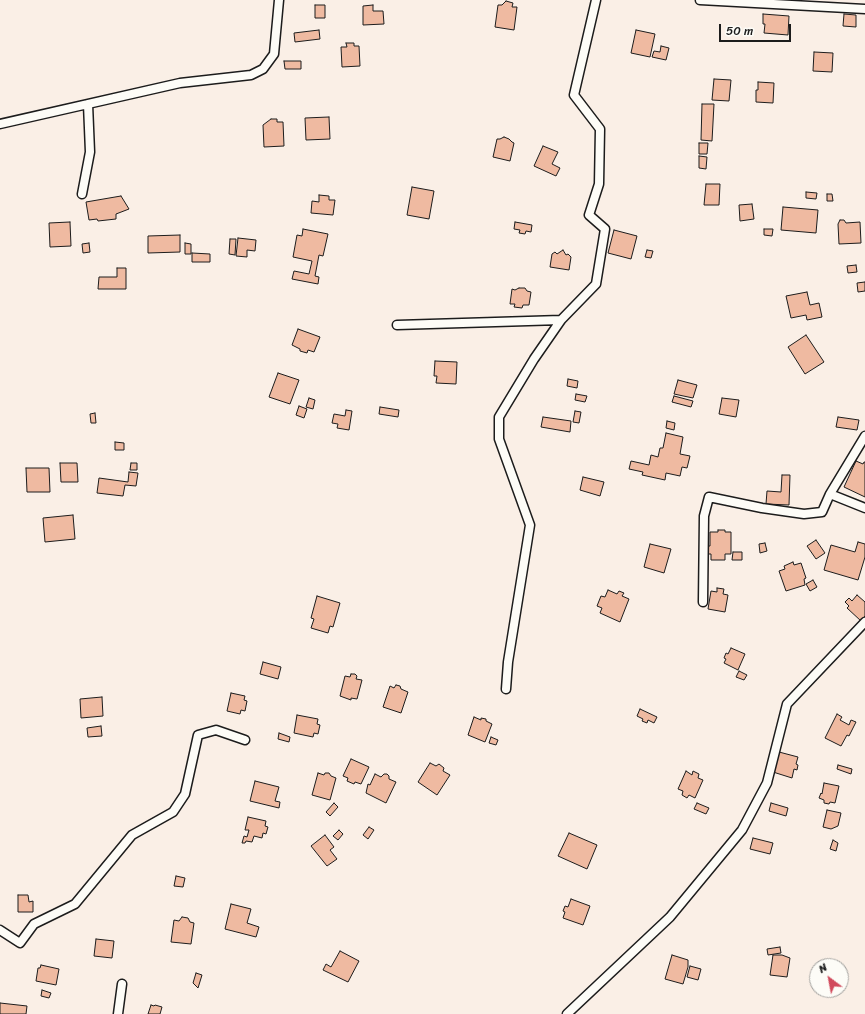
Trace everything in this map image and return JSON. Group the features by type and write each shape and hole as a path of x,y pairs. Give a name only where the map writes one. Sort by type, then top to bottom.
{"street":[{"path":"0,124 180,83 251,75 263,69 274,54 279,0"},
{"path":"506,689 508,662 530,525 499,440 499,417 534,359 561,320 596,284 605,229 589,215 599,184 600,129 574,95 596,0"},
{"path":"700,0 865,9"},
{"path":"82,194 90,152 88,104"},
{"path":"397,325 561,320"},
{"path":"703,602 704,516 709,497 762,508 804,514 822,512 830,494 865,436"},
{"path":"830,494 865,508"},
{"path":"566,1014 670,917 742,830 767,783 786,704 865,622"},
{"path":"0,930 20,943 34,924 75,904 132,835 173,812 185,794 198,735 216,730 246,740"},
{"path":"118,1014 122,984"}],"building":[{"path":"506,1 513,3 512,7 517,7 514,30 495,27 498,5 502,5"},
{"path":"315,5 325,5 325,18 315,18"},
{"path":"373,5 373,11 383,11 384,24 363,25 363,6"},
{"path":"763,14 789,16 788,35 764,33 765,24 763,24"},
{"path":"844,14 856,15 856,27 843,26"},
{"path":"319,30 320,39 295,42 294,33"},
{"path":"636,30 655,34 650,57 631,53"},
{"path":"346,43 354,43 354,46 359,46 360,66 342,67 341,47 347,47"},
{"path":"661,46 669,48 666,60 652,57 654,51 660,52"},
{"path":"814,52 833,53 832,72 813,71"},
{"path":"284,61 301,61 301,69 285,69"},
{"path":"714,79 731,80 729,101 712,100"},
{"path":"758,82 774,83 773,103 756,102"},
{"path":"702,104 714,104 712,141 701,140"},
{"path":"329,117 330,139 306,140 305,118"},
{"path":"271,119 277,119 277,122 283,122 284,146 264,147 263,125"},
{"path":"504,137 514,143 510,161 493,157 497,139"},
{"path":"699,143 708,143 707,154 699,154"},
{"path":"543,146 558,152 552,164 560,168 556,176 534,166"},
{"path":"699,156 707,157 706,169 699,168"},
{"path":"706,184 720,184 719,205 704,205"},
{"path":"412,187 434,191 429,219 407,215"},
{"path":"806,192 817,193 816,199 806,198"},
{"path":"827,194 832,194 833,201 827,201"},
{"path":"319,195 329,196 329,200 335,200 333,215 311,213 312,201 319,202"},
{"path":"121,196 129,209 116,214 116,219 98,221 97,219 89,220 86,202"},
{"path":"752,204 754,219 740,221 739,205"},
{"path":"783,207 818,210 816,233 781,230"},
{"path":"840,220 844,220 846,223 860,222 861,243 839,244 838,224"},
{"path":"70,222 71,246 50,247 49,223"},
{"path":"515,222 532,225 531,232 526,231 525,234 519,233 520,230 514,229"},
{"path":"303,229 328,234 323,256 319,255 315,276 319,277 318,284 292,279 294,271 309,274 312,261 293,257 297,235 302,236"},
{"path":"764,229 773,229 772,236 764,235"},
{"path":"614,230 637,236 631,259 608,253"},
{"path":"180,235 180,252 148,253 148,236"},
{"path":"238,238 256,240 255,251 247,250 247,257 236,256"},
{"path":"230,239 236,239 235,255 229,254"},
{"path":"89,243 90,252 83,253 82,244"},
{"path":"185,243 191,244 191,254 185,254"},
{"path":"563,250 566,255 568,254 571,257 569,270 550,267 552,254 555,252 557,254"},
{"path":"647,250 653,251 651,258 645,257"},
{"path":"192,253 210,254 210,262 192,262"},
{"path":"856,265 857,272 848,273 847,266"},
{"path":"117,268 126,268 126,289 98,289 99,277 117,277"},
{"path":"865,282 865,291 858,292 857,283"},
{"path":"525,288 527,291 531,292 529,305 523,305 522,308 514,307 515,304 510,304 512,289 515,290"},
{"path":"807,292 810,305 819,303 822,317 807,320 806,315 791,318 786,296"},
{"path":"298,329 320,337 314,352 308,350 307,353 300,351 300,349 292,345"},
{"path":"806,335 824,362 805,374 788,347"},
{"path":"435,361 457,362 456,384 436,383 437,376 434,376"},
{"path":"278,373 299,380 290,404 269,397"},
{"path":"568,379 578,381 577,388 567,386"},
{"path":"678,380 697,385 693,398 674,394"},
{"path":"576,394 587,396 585,402 575,400"},
{"path":"674,396 693,401 691,407 672,402"},
{"path":"309,398 315,400 313,409 306,407"},
{"path":"722,398 739,400 736,417 719,414"},
{"path":"299,406 307,409 304,418 296,415"},
{"path":"380,407 399,410 398,417 379,414"},
{"path":"346,410 352,411 349,430 337,428 338,424 332,423 334,414 345,416"},
{"path":"575,411 581,412 579,423 573,422"},
{"path":"95,413 96,423 91,423 90,414"},
{"path":"543,417 571,421 570,432 541,427"},
{"path":"838,417 859,420 857,430 836,427"},
{"path":"667,421 675,423 674,430 666,428"},
{"path":"666,433 683,437 680,454 690,456 687,468 682,467 680,476 666,473 665,480 642,475 643,472 629,469 631,461 649,465 651,455 658,457 660,448 663,448"},
{"path":"115,442 124,443 124,450 115,450"},
{"path":"856,461 863,464 865,462 865,497 844,487"},
{"path":"60,463 77,463 78,482 61,482"},
{"path":"131,463 137,463 137,470 130,470"},
{"path":"26,468 49,468 50,492 27,492"},
{"path":"129,472 138,473 136,486 125,485 123,496 97,493 99,478 128,482"},
{"path":"782,475 790,475 789,505 766,504 767,491 781,492"},
{"path":"583,477 604,482 600,496 580,490"},
{"path":"73,515 75,539 45,542 43,518"},
{"path":"718,530 731,532 731,554 725,554 725,560 711,560 711,554 707,554 707,546 710,546 710,532 718,532"},
{"path":"816,540 825,553 816,559 807,546"},
{"path":"858,542 865,544 865,557 858,580 824,570 831,545 855,552"},
{"path":"765,543 767,551 760,553 759,544"},
{"path":"650,544 671,549 664,573 644,567"},
{"path":"733,552 742,552 742,560 732,560"},
{"path":"793,562 794,565 801,563 806,578 804,579 805,585 786,591 779,571 785,569 784,566"},
{"path":"813,580 817,587 810,591 806,584"},
{"path":"717,588 724,589 723,594 728,595 725,612 708,609 711,591 717,592"},
{"path":"608,590 617,594 619,591 624,593 622,596 629,599 620,622 600,613 602,608 597,606 601,596 605,597"},
{"path":"857,595 865,602 865,616 861,621 847,608 849,606 845,602 849,598 852,601"},
{"path":"317,596 340,603 333,627 330,626 328,633 311,628 314,619 311,618"},
{"path":"731,648 745,654 738,670 724,663 726,653 728,654"},
{"path":"263,662 281,667 278,679 260,674"},
{"path":"739,671 747,675 744,680 736,677"},
{"path":"351,674 355,674 357,676 356,679 362,680 357,699 351,698 351,700 340,696 345,676 350,677"},
{"path":"396,685 408,692 401,713 383,707 390,686 394,688"},
{"path":"231,693 245,696 244,700 247,701 245,711 241,710 240,714 227,711"},
{"path":"102,697 103,716 81,718 80,699"},
{"path":"640,709 657,717 654,723 648,720 647,723 642,721 643,719 637,716"},
{"path":"837,714 842,717 840,720 849,725 851,720 856,722 849,736 847,735 841,746 825,738"},
{"path":"297,715 318,719 317,724 320,725 318,734 314,733 313,737 294,733"},
{"path":"474,717 481,720 481,718 486,719 486,721 492,724 485,742 468,735"},
{"path":"101,726 102,736 88,737 87,728"},
{"path":"279,733 290,737 289,742 278,739"},
{"path":"491,737 498,740 496,745 489,743"},
{"path":"779,752 798,757 796,764 798,765 797,770 794,769 792,778 773,772"},
{"path":"351,759 369,767 361,784 355,782 354,784 347,781 348,778 343,776"},
{"path":"430,763 436,766 439,764 444,768 443,771 450,775 437,795 418,782"},
{"path":"838,765 852,769 851,774 837,769"},
{"path":"686,771 692,775 693,771 699,774 698,778 703,780 695,798 689,795 687,798 682,795 683,791 678,789"},
{"path":"318,773 324,775 325,773 329,773 331,776 336,778 330,800 312,795"},
{"path":"375,774 381,777 384,774 387,774 389,779 396,782 386,803 366,793 368,784 370,785"},
{"path":"255,781 279,787 275,801 280,802 279,808 250,801"},
{"path":"824,783 839,786 835,803 824,803 824,800 819,798 821,793 822,794"},
{"path":"334,803 338,807 330,816 326,812"},
{"path":"697,803 709,808 706,814 694,809"},
{"path":"771,803 788,808 786,816 769,811"},
{"path":"827,810 841,813 838,826 831,829 823,827"},
{"path":"248,817 266,821 265,826 268,827 266,834 263,833 262,838 254,836 252,842 246,841 245,843 242,843 244,836 247,837 249,830 245,830"},
{"path":"369,827 374,830 368,839 363,835"},
{"path":"339,830 343,834 338,840 333,836"},
{"path":"569,833 597,845 587,869 558,856"},
{"path":"325,835 334,847 330,850 337,859 327,866 311,846"},
{"path":"753,838 773,843 770,854 750,849"},
{"path":"833,840 838,843 836,851 830,849"},
{"path":"176,876 185,878 183,887 174,886"},
{"path":"18,895 28,895 29,902 33,901 33,912 18,912"},
{"path":"571,899 590,906 583,925 563,918 565,906 568,907"},
{"path":"231,904 251,909 247,923 259,927 256,937 225,929"},
{"path":"182,917 188,918 190,922 194,923 191,944 171,942 174,920 179,921"},
{"path":"96,939 114,941 112,958 94,956"},
{"path":"780,947 781,953 768,955 767,949"},
{"path":"340,951 359,961 348,982 323,970 326,964 331,967"},
{"path":"672,955 688,960 688,967 683,984 665,979"},
{"path":"773,955 782,955 790,958 787,977 770,975"},
{"path":"41,965 59,969 56,985 36,981 38,968 40,968"},
{"path":"690,966 701,969 698,980 687,977"},
{"path":"196,973 202,975 198,988 193,983"},
{"path":"42,990 51,993 49,998 41,996"},
{"path":"0,1003 27,1006 26,1014 0,1014"},
{"path":"151,1005 162,1007 160,1014 148,1014"}]}
